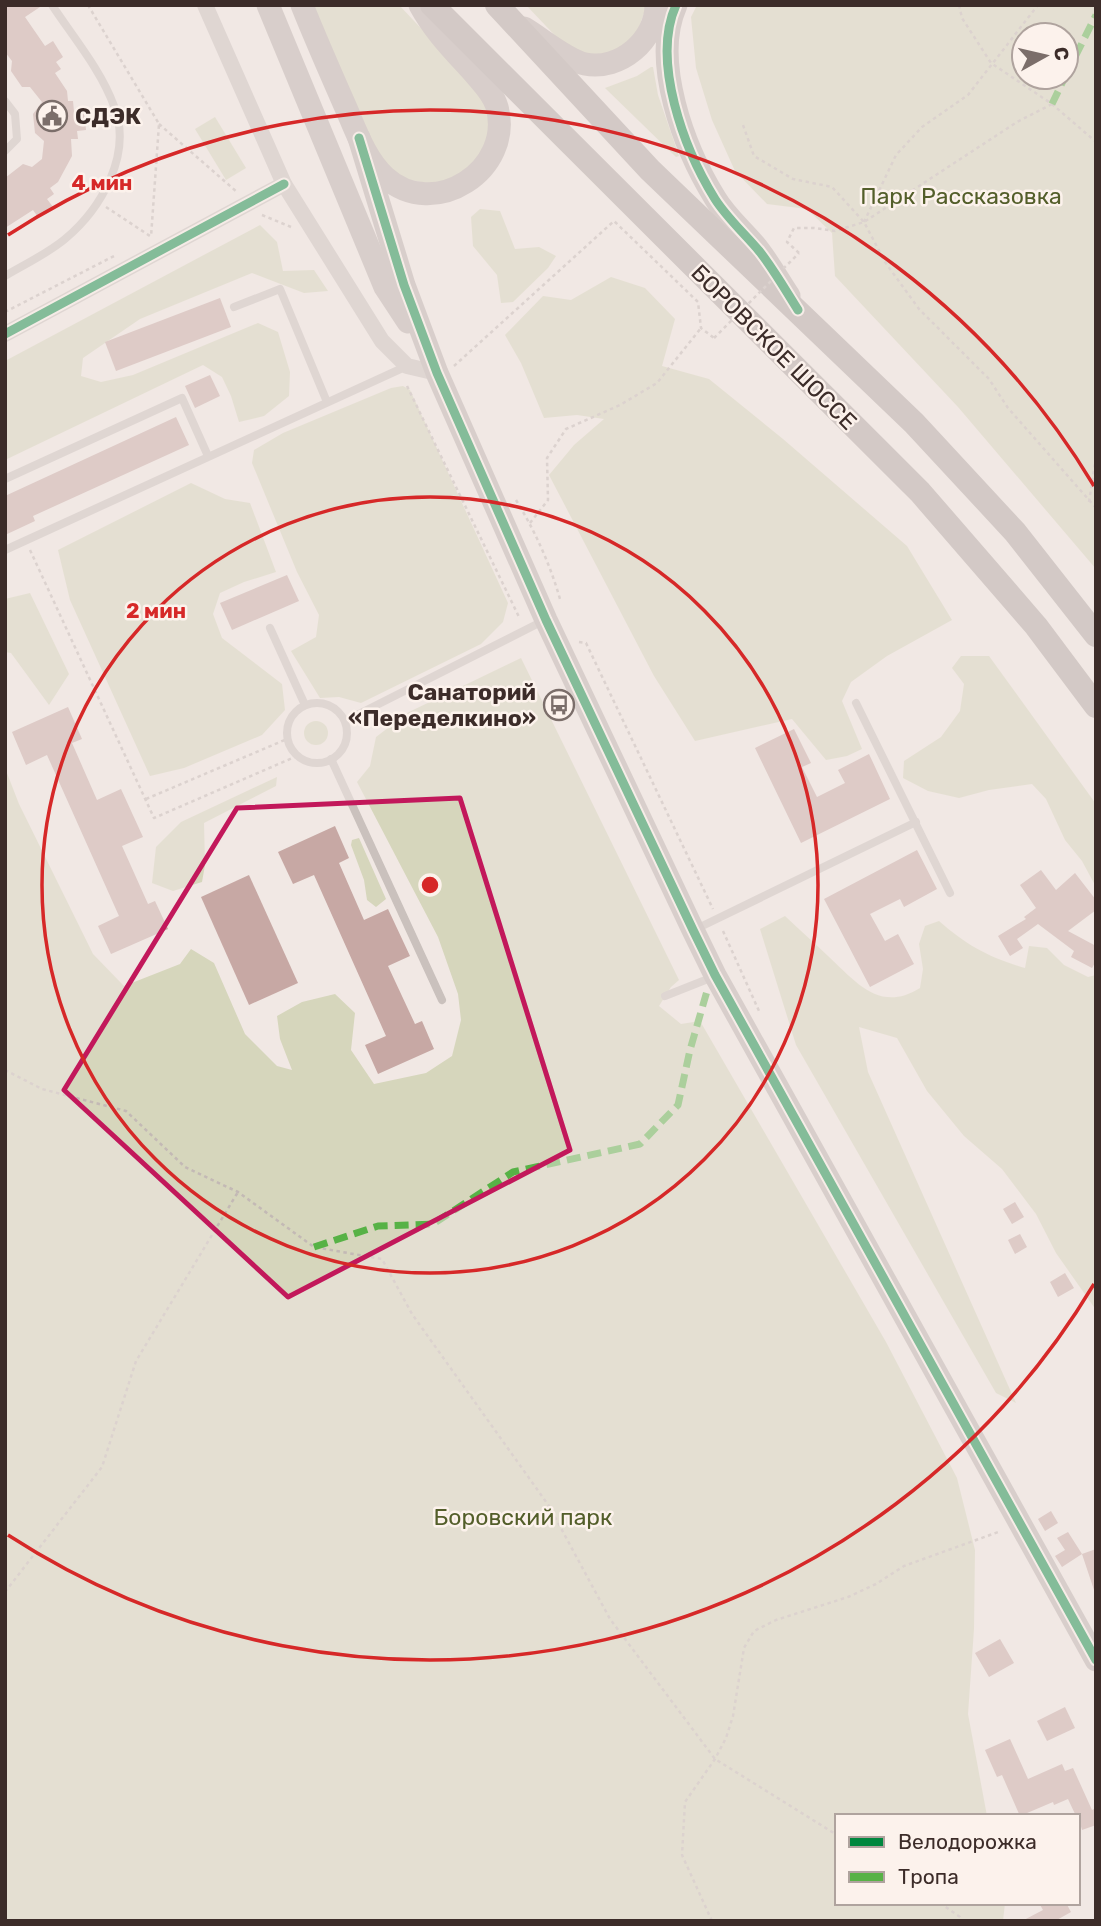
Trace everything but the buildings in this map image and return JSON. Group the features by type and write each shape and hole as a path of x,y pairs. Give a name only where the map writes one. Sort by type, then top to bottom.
{"main road":[{"name":"БОРОВСКОЕ ШОССЕ","path":"432,5 920,492 1036,626 1096,706"},
{"name":"БОРОВСКОЕ ШОССЕ","path":"504,12 650,170 887,396 979,492 1028,547 1096,635"}],"street":[{"path":"205,5 284,184 382,341 407,366 438,376"},
{"path":"268,5 385,287 438,376 553,612 715,975 1096,1660"},
{"path":"288,5 359,138 386,179 414,192 443,192 465,184 483,169 498,139 499,123 495,100 434,29 421,5"},
{"path":"302,5 319,63 410,325"},
{"path":"504,12 577,61 589,65 621,58 638,47 668,8"},
{"path":"668,8 667,70 674,102 697,164 716,200 763,256 798,310"},
{"path":"359,138 404,285 438,376"},
{"path":"5,334 284,184"}],"lane":[{"path":"5,276 64,240 98,201 109,182 120,145 115,108 104,85 52,5"},
{"path":"5,101 15,114 17,139 5,151"},
{"path":"234,307 280,289 327,402"},
{"path":"5,550 407,366"},
{"path":"5,479 182,398 208,456"},
{"path":"345,721 553,612"},
{"path":"270,628 305,705"},
{"path":"323,703 332,706 345,721 346,741 331,759 316,763 297,756 287,739 290,719 295,711 305,705 323,703"},
{"path":"856,703 950,893"},
{"path":"331,759 442,1000"},
{"path":"693,930 916,822"},
{"path":"665,996 715,975"}],"path":[{"path":"88,5 159,124 256,212 295,229"},
{"path":"959,5 962,18 991,63 1052,104 1095,139"},
{"path":"864,222 896,155 922,127 968,95 1038,5"},
{"path":"701,328 714,338 799,253 787,242 794,228 835,231 864,222 1017,122 1052,104"},
{"path":"150,236 159,124"},
{"path":"743,125 754,156 793,179 832,187 864,222 886,262 919,309 989,379 1008,408 1096,508"},
{"path":"98,201 150,236 162,251"},
{"path":"438,376 614,221 698,302 701,328 657,383 620,405 566,429 547,458 548,500 530,523"},
{"path":"5,312 114,255"},
{"path":"390,373 407,386"},
{"path":"1089,503 1096,457"},
{"path":"515,499 530,523 555,580 553,612"},
{"path":"26,540 154,818 297,756"},
{"path":"570,641 586,643 761,1015"},
{"path":"146,799 287,739"},
{"path":"5,1070 42,1089 125,1111 185,1167 238,1192 314,1247 382,1259 412,1314 549,1506 610,1619 715,1759 835,1834"},
{"path":"5,1592 102,1467 136,1361 238,1192"},
{"path":"712,1921 682,1855 685,1802 726,1738 733,1716 744,1648 754,1631 776,1620 848,1597 876,1584 904,1566 1009,1527"},
{"path":"943,1905 960,1917 961,1921"}],"highlighted area":[{"path":"460,798 570,1150 288,1297 64,1090 237,808"}],"green space":[{"path":"313,5 399,5 480,91 490,122 485,146 473,166 446,181 427,183 405,179 380,160"},
{"path":"526,5 647,5 633,44 595,59 564,45"},
{"name":"Парк Рассказовка","path":"697,5 1096,5 1096,569 958,407 835,276 832,233 807,209 767,204 735,171 712,120 696,68 691,17"},
{"path":"651,67 679,156 676,157 605,88 637,76"},
{"path":"215,117 246,168 226,180 195,129"},
{"path":"480,209 500,211 515,249 539,247 556,256 548,268 513,302 501,303 497,275 473,246 471,217"},
{"path":"260,225 277,242 283,271 314,270 328,291 304,293 252,273 140,319 83,358 81,376 101,382 133,375 258,323 278,332 290,372 289,396 264,416 239,422 222,377 203,365 5,460 5,361"},
{"path":"611,277 645,288 675,319 662,366 709,379 907,546 952,620 887,656 851,682 842,701 862,749 847,756 826,760 792,719 695,741 654,676 549,475 574,445 604,419 577,415 544,418 521,363 505,335 543,296 571,300"},
{"path":"403,386 410,390 508,603 503,622 481,644 361,703 339,697 320,698 291,651 316,637 319,615 297,572 252,463 254,450 283,433 391,388"},
{"path":"191,483 225,499 250,503 276,572 220,593 213,614 222,638 282,684 285,710 262,735 184,768 150,776 70,600 58,550"},
{"path":"30,593 69,674 49,705 11,653 5,652 5,599"},
{"path":"961,656 989,656 1096,804 1096,887 1082,861 1065,840 1046,799 1032,784 989,790 959,798 928,791 903,778 904,761 941,737 960,711 964,684 952,668"},
{"name":"Боровский парк","path":"521,658 679,980 659,1006 681,1024 700,1021 886,1342 957,1478 975,1550 974,1629 968,1714 987,1814 835,1814 835,1905 1005,1905 1003,1921 5,1921 5,768 19,804 93,954 124,986 180,964 191,949 214,963 245,1034 277,1066 292,1070 280,1039 277,1016 302,1002 335,994 355,1013 351,1050 374,1084 426,1073 452,1056 461,1020 458,994 438,937 357,782 370,766 376,737 409,712"},
{"path":"316,721 325,724 328,733 325,742 316,745 307,742 304,733 307,724"},
{"path":"277,777 276,786 204,823 205,865 202,882 173,891 152,883 156,847 181,822"},
{"path":"359,838 386,899 376,907 367,900 364,880 351,845 352,840"},
{"path":"785,916 859,985 881,996 906,995 920,988 923,969 919,944 925,926 939,921 979,950 1012,964 1025,968 1029,946 1047,948 1064,965 1088,977 1096,975 1096,1310 1056,1253 1036,1214 1002,1169 964,1136 927,1091 897,1038 859,1027 868,1072 1016,1403 996,1393 796,1045 760,929"}],"marked path":[{"path":"1080,47 1096,15"},
{"path":"1052,104 1058,91"},
{"path":"314,1247 378,1226 433,1224 513,1172 640,1144 678,1105 707,991"}],"cycle path":[{"path":"676,5 669,27 667,52 669,78 682,130 703,179 720,206 760,252 798,310"},
{"path":"359,138 404,285 437,373 546,620 693,930 715,975 1096,1660"},
{"path":"5,334 284,184"}],"place":[{"name":"СДЭК","path":"52,116"},
{"name":"Санаторий «Переделкино»","path":"559,705"}]}
